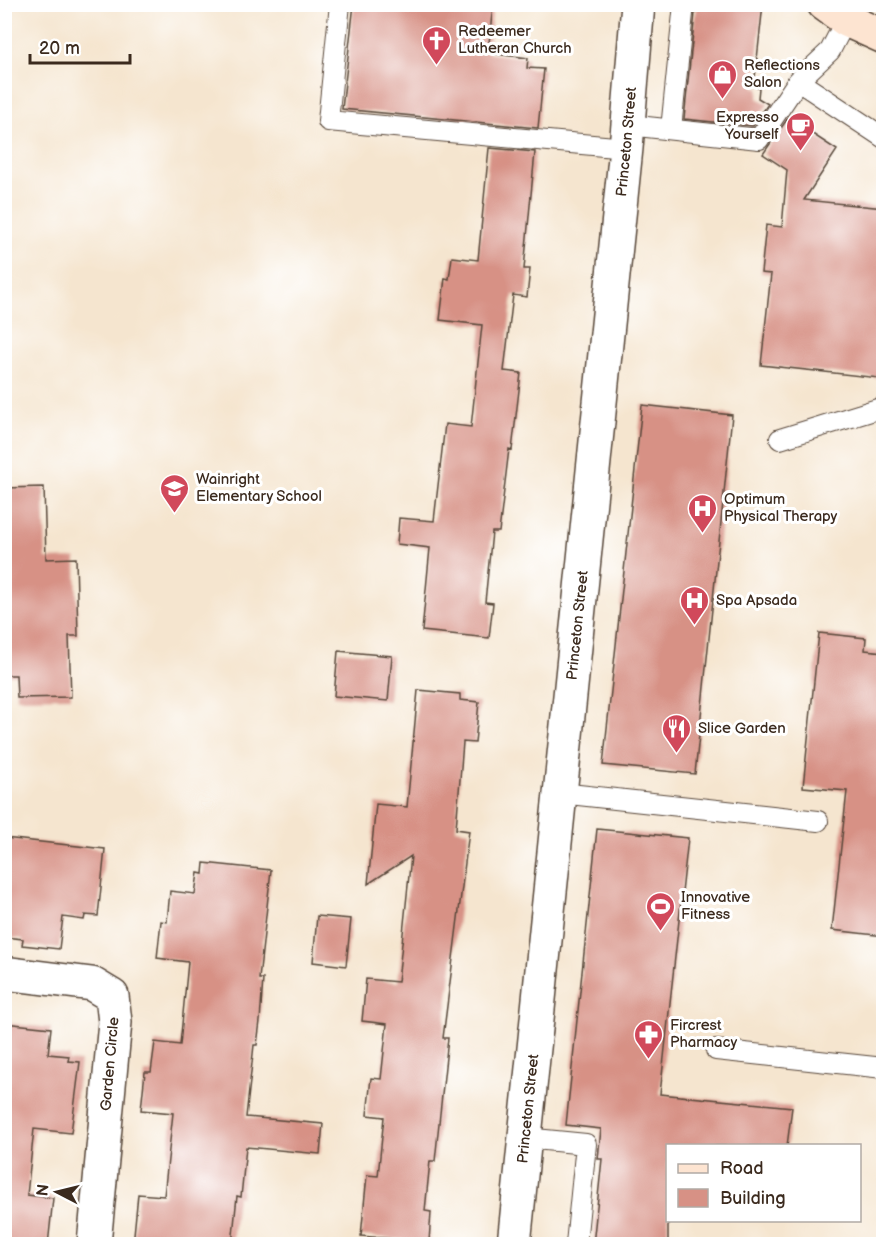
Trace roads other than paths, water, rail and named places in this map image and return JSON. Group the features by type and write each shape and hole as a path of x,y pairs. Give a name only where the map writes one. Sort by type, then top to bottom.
{"street":[{"name":"Princeton Street","path":"514,1245 627,137 638,4"},
{"path":"835,12 884,37"},
{"name":"Garden Circle","path":"4,973 92,984 112,996 115,1009 114,1035 94,1245"}],"lane":[{"path":"340,4 328,121 627,137 671,129 759,139 798,81 830,51 835,12"},
{"path":"671,129 684,4"},
{"path":"798,81 884,138"},
{"path":"780,439 884,407"},
{"path":"560,793 818,821"},
{"path":"716,1050 884,1068"},
{"path":"525,1138 586,1144 576,1245"}],"place":[{"name":"Redeemer Lutheran Church","path":"437,66"},
{"name":"Reflections Salon","path":"723,100"},
{"name":"Expresso Yourself","path":"800,152"},
{"name":"Wainright Elementary School","path":"175,514"},
{"name":"Optimum Physical Therapy","path":"703,534"},
{"name":"Spa Apsada","path":"695,626"},
{"name":"Slice Garden","path":"677,754"},
{"name":"Innovative Fitness","path":"660,932"},
{"name":"Fircrest Pharmacy","path":"649,1060"}]}
